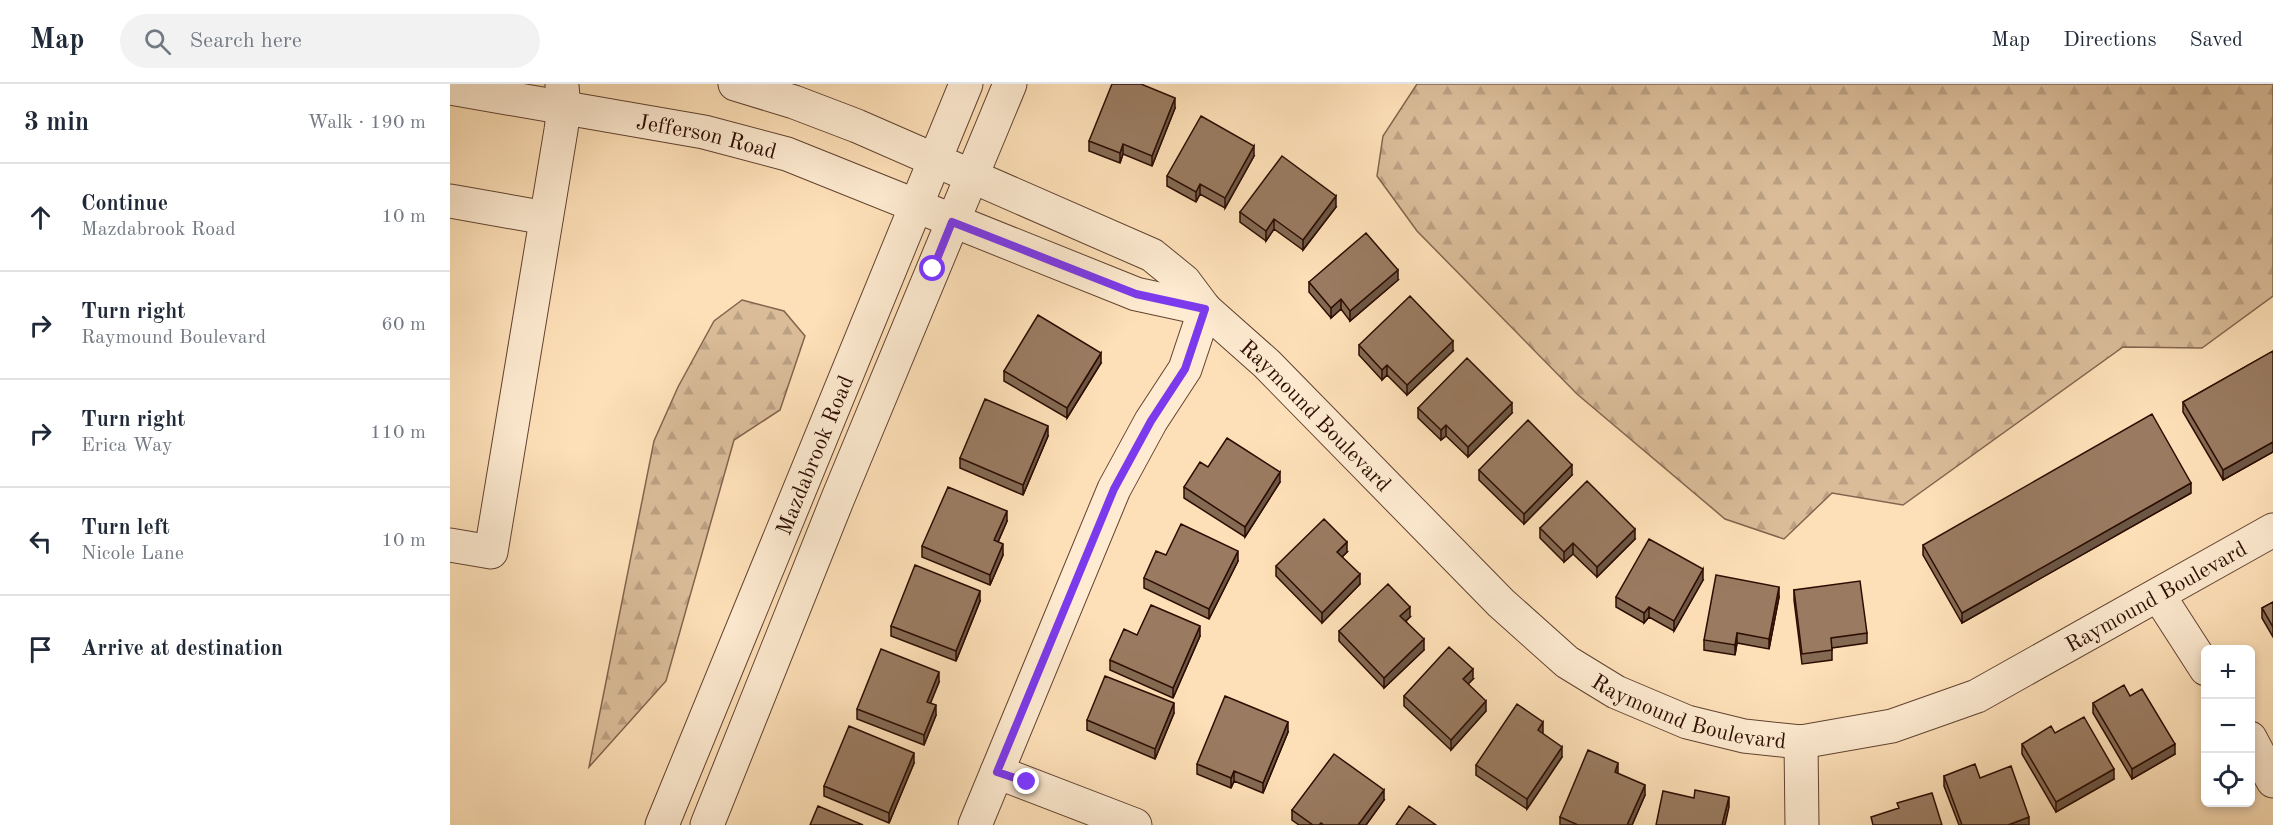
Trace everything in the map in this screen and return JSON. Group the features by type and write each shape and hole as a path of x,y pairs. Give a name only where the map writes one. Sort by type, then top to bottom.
{"street":[{"path":"735,84 794,102 970,177"},
{"name":"Mazdabrook Road","path":"662,825 966,84"},
{"name":"Mazdabrook Road","path":"707,825 970,177 1010,84"},
{"name":"Jefferson Road","path":"450,88 563,96 787,154 952,222"},
{"path":"450,545 491,552 546,218 563,96"},
{"name":"Raymound Boulevard","path":"970,177 1152,255 1184,281 1205,309 1267,364 1501,603 1567,663 1616,692 1687,722 1744,736 1801,742 1892,726 1977,696 2159,596 2273,530"},
{"path":"450,201 546,218"},
{"name":"Raymound Boulevard","path":"952,222 1136,294 1205,309"},
{"path":"975,825 1114,489 1151,421 1185,369 1205,309"},
{"path":"2159,596 2201,663"},
{"path":"1801,742 1802,825"},
{"path":"2255,747 2273,781"},
{"path":"997,772 1135,825"}],"green space":[{"path":"1417,84 2273,84 2273,296 2202,348 2123,347 1903,505 1832,493 1784,539 1725,519 1577,394 1417,231 1377,176 1383,136"},
{"path":"742,300 784,311 805,336 780,410 734,440 666,681 589,767 654,441 678,387 714,321"}],"building":[{"path":"1112,84 1141,84 1175,98 1152,156 1123,144 1120,153 1089,141"},
{"path":"1201,116 1254,146 1225,198 1200,184 1196,192 1167,176"},
{"path":"1282,156 1336,196 1303,240 1274,219 1266,231 1240,212"},
{"path":"1366,233 1398,270 1350,311 1341,299 1331,308 1309,282"},
{"path":"1410,296 1453,341 1407,385 1387,365 1382,370 1359,345"},
{"path":"1038,315 1101,353 1067,408 1004,371"},
{"path":"2273,351 2273,442 2223,470 2183,402"},
{"path":"1467,358 1512,403 1468,447 1446,425 1441,430 1418,408"},
{"path":"985,399 1048,426 1023,485 960,458"},
{"path":"2152,414 2191,483 1962,613 1923,545"},
{"path":"1528,420 1572,465 1524,514 1479,470"},
{"path":"1227,438 1280,472 1245,527 1184,487 1200,462 1208,467"},
{"path":"1587,481 1635,529 1597,567 1573,543 1564,552 1540,528"},
{"path":"948,487 1007,511 994,540 1003,544 990,575 922,546"},
{"path":"1324,519 1347,542 1337,552 1360,574 1322,613 1276,566"},
{"path":"1181,524 1238,551 1209,609 1144,578 1156,551 1166,555"},
{"path":"1649,539 1703,569 1674,621 1649,607 1644,613 1616,597"},
{"path":"915,565 980,591 956,651 891,626"},
{"path":"1716,575 1779,587 1769,639 1737,633 1735,645 1704,640"},
{"path":"1860,581 1867,633 1831,638 1832,650 1802,654 1794,590"},
{"path":"1388,584 1410,607 1400,616 1424,639 1384,678 1339,631"},
{"path":"2273,602 2273,627 2262,608"},
{"path":"1151,605 1200,626 1173,688 1110,660 1124,629 1137,635"},
{"path":"1449,647 1473,669 1463,679 1486,701 1451,740 1404,696"},
{"path":"881,649 939,672 927,702 936,705 924,735 857,709"},
{"path":"1105,676 1174,703 1155,749 1087,720"},
{"path":"2124,685 2130,696 2142,689 2175,744 2132,769 2093,703"},
{"path":"1225,696 1288,722 1263,783 1234,771 1231,778 1197,764"},
{"path":"1517,704 1543,722 1538,730 1562,747 1527,799 1476,765"},
{"path":"2084,717 2114,769 2056,802 2022,744 2051,726 2055,733"},
{"path":"849,726 914,753 889,813 824,786"},
{"path":"1588,750 1618,763 1615,772 1645,785 1627,825 1578,825 1560,817"},
{"path":"1334,754 1384,790 1358,825 1324,825 1321,823 1313,825 1292,810"},
{"path":"1975,764 1980,778 2011,766 2029,817 2008,825 1962,825 1944,776"},
{"path":"1695,790 1729,797 1722,825 1656,825 1663,791 1694,798"},
{"path":"1932,793 1942,825 1873,825 1871,817 1899,808 1897,803"},
{"path":"818,806 863,825 810,825"},
{"path":"1409,806 1436,825 1396,825"}],"route":[{"path":"933,269 952,222 1136,294 1205,309 1185,369 1151,421 1114,489 1034,676 997,772 1027,782"}]}
